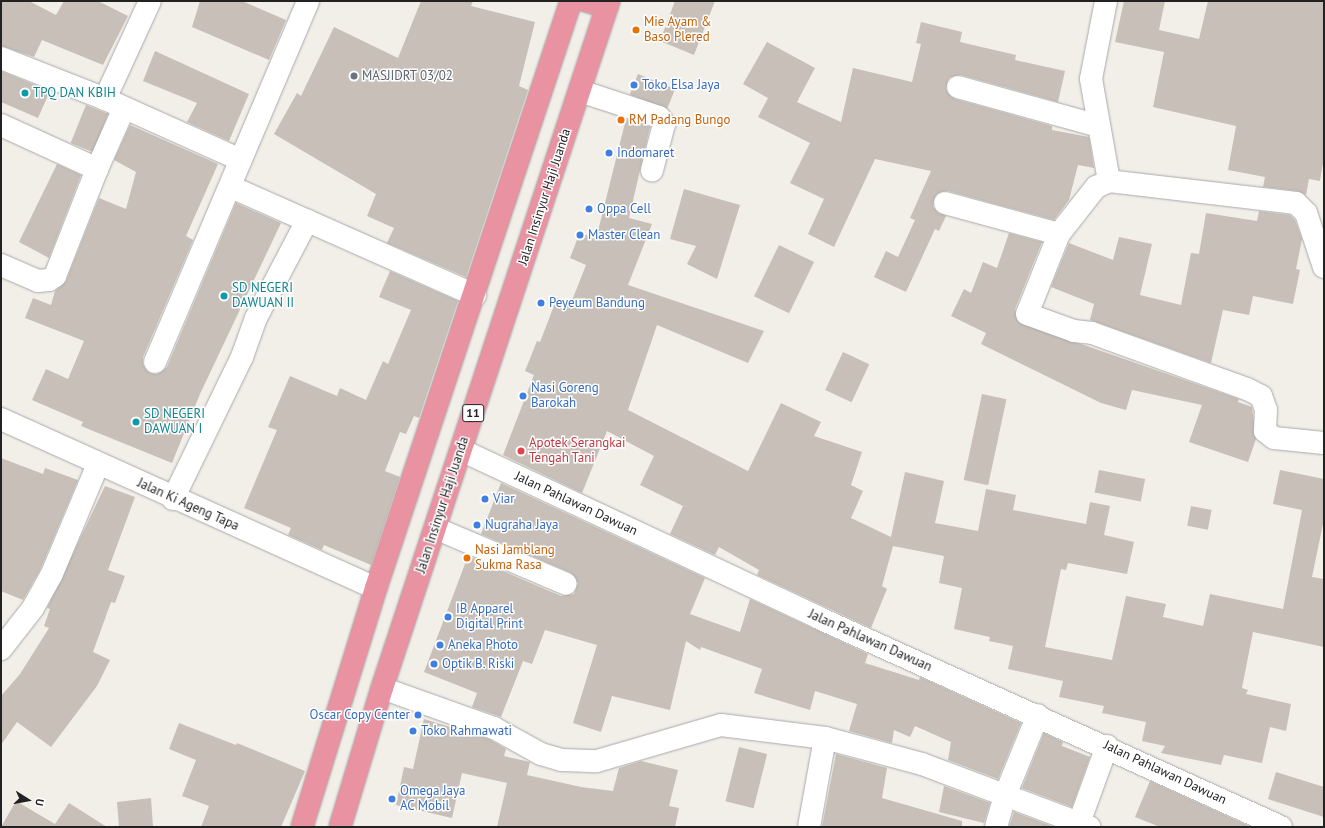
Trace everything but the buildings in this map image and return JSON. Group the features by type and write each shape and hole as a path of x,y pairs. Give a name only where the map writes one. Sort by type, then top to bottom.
{"highway":[{"path":"302,827 376,588 571,1"},
{"path":"586,1 608,4"},
{"name":"Jalan Insinyur Haji Juanda","path":"340,827 382,688 608,4"}],"street":[{"path":"1,265 38,281 49,280 55,276 96,169 114,103 150,1"},
{"path":"155,362 231,187 308,1"},
{"path":"1106,1 1091,79 1109,181"},
{"path":"1,58 114,103 241,160"},
{"path":"958,87 1099,126"},
{"path":"580,91 659,117 664,124 652,170"},
{"path":"1,125 96,169"},
{"path":"1324,267 1306,213 1296,203 1109,181 1096,187 1059,234 1027,314 1068,330 1092,333 1247,389 1261,396 1266,410 1265,431 1274,438 1324,443"},
{"path":"231,187 474,295"},
{"path":"945,204 1059,234"},
{"path":"172,499 242,357 256,318 307,221"},
{"name":"Jalan Ki Ageng Tapa","path":"1,419 92,476 172,499 376,588"},
{"name":"Jalan Pahlawan Dawuan","path":"461,450 819,618 1107,746 1281,827"},
{"path":"1,649 33,608 51,576 92,476"},
{"path":"435,528 566,584"},
{"path":"382,688 494,728 541,754 562,760 597,761 721,725 825,738 922,764 1006,793 1086,812 1107,746"},
{"path":"996,827 1006,793 1038,715"},
{"path":"809,827 825,738"}],"place":[{"name":"Mie Ayam & Baso Plered","path":"636,30"},
{"name":"MASJIDRT 03/02","path":"354,76"},
{"name":"Toko Elsa Jaya","path":"634,85"},
{"name":"TPQ DAN KBIH","path":"25,93"},
{"name":"RM Padang Bungo","path":"621,120"},
{"name":"Indomaret","path":"609,153"},
{"name":"Oppa Cell","path":"589,209"},
{"name":"Master Clean","path":"580,235"},
{"name":"SD NEGERI DAWUAN II","path":"224,296"},
{"name":"Peyeum Bandung","path":"541,303"},
{"name":"Nasi Goreng Barokah","path":"523,396"},
{"name":"SD NEGERI DAWUAN I","path":"136,422"},
{"name":"Apotek Serangkai Tengah Tani","path":"521,451"},
{"name":"Viar","path":"485,499"},
{"name":"Nugraha Jaya","path":"477,525"},
{"name":"Nasi Jamblang Sukma Rasa","path":"467,558"},
{"name":"IB Apparel Digital Print","path":"448,617"},
{"name":"Aneka Photo","path":"440,645"},
{"name":"Optik B. Riski","path":"434,664"},
{"name":"Oscar Copy Center","path":"418,715"},
{"name":"Toko Rahmawati","path":"413,731"},
{"name":"Omega Jaya AC Mobil","path":"392,799"}]}
